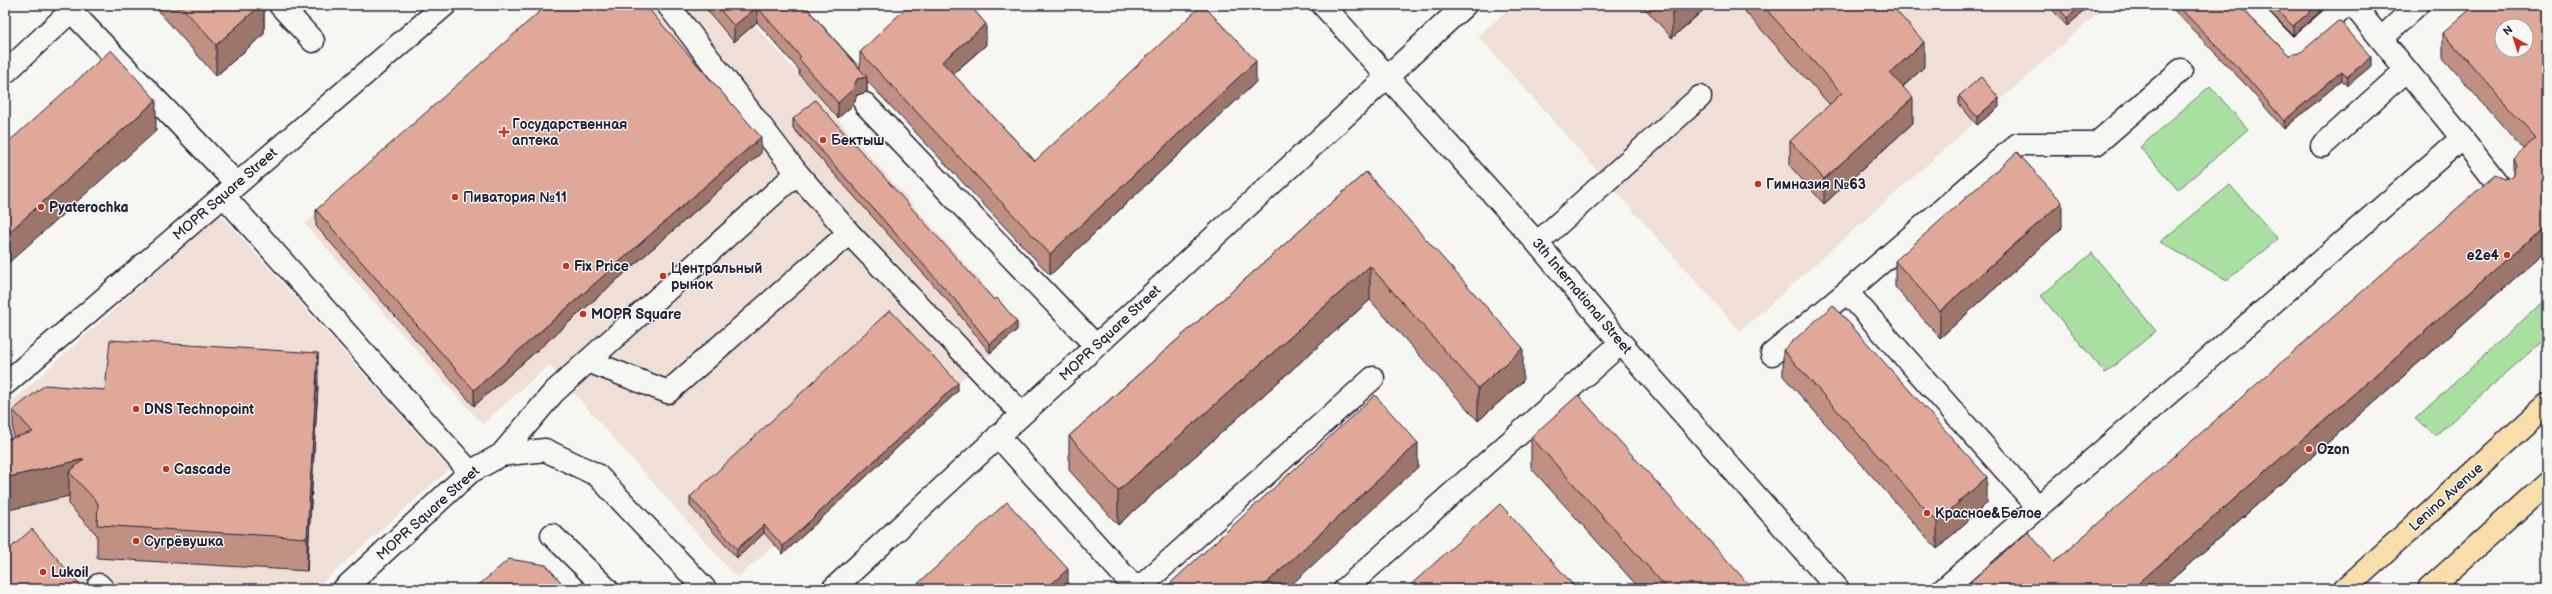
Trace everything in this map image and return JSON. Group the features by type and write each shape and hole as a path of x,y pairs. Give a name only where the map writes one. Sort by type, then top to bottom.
{"main road":[{"name":"Lenina Avenue","path":"2345,589 2547,405"},
{"path":"2428,589 2547,483"}],"street":[{"path":"280,5 313,41"},
{"name":"MOPR Square Street","path":"5,384 445,5"},
{"path":"668,5 797,173 849,233 1022,414"},
{"name":"3th International Street","path":"1323,5 1537,243 1621,344 1838,589"},
{"name":"MOPR Square Street","path":"833,589 1388,79 1465,5"},
{"path":"2247,5 2292,52 2347,5"},
{"path":"2353,5 2462,138 2504,192"},
{"path":"2381,39 2417,5"},
{"path":"5,73 71,11 231,190 470,472"},
{"path":"1772,354 1847,292 2018,144 2096,144 2181,70"},
{"path":"2322,146 2406,70"},
{"path":"1537,243 1700,96"},
{"path":"865,104 1096,346"},
{"path":"1944,589 2462,138"},
{"path":"500,455 554,392 797,173"},
{"path":"588,361 668,392 849,233"},
{"path":"1847,292 2038,508"},
{"path":"1345,589 1621,344"},
{"path":"998,436 1137,589 1373,378"},
{"name":"MOPR Square Street","path":"344,589 470,472 500,455 545,450 597,475 705,589"},
{"path":"552,535 607,589"}],"shaded area":[{"name":"Центральный рынок","path":"553,5 737,5 1021,327 737,578 549,365 482,424 305,224"},
{"name":"Гимназия №63","path":"1514,5 2107,5 1740,331 1478,36"},
{"path":"220,214 449,469 315,589 5,589 5,408"}],"green space":[{"path":"2210,86 2248,129 2178,190 2140,147"},
{"path":"2230,185 2278,239 2227,280 2160,242"},
{"path":"2092,253 2156,331 2105,373 2041,296"},
{"path":"2547,298 2547,337 2436,435 2415,419"}],"building":[{"path":"180,5 261,5 216,45"},
{"path":"547,5 645,5 761,137 474,390 316,210"},
{"path":"716,5 804,5 867,77 857,79 853,89 838,103 799,59 801,57 757,7 734,26"},
{"path":"909,5 933,5 937,10 943,5 970,5 986,24 942,62 1035,161 1202,5 1256,61 1050,254 860,52"},
{"path":"1665,5 1681,5 1672,13"},
{"path":"1762,5 1891,5 1924,42 1890,73 1913,98 1824,179 1790,141 1842,93"},
{"path":"2056,5 2082,5 2067,18"},
{"path":"2177,5 2238,5 2289,55 2300,53 2338,21 2340,21 2371,57 2347,77 2342,71 2284,121 2244,74"},
{"path":"2271,5 2318,5 2293,26"},
{"path":"2475,5 2547,5 2547,224 2132,589 1978,589 1971,581 2028,532 2054,562 2495,175 2505,179 2512,176 2516,165 2513,158 2536,138 2443,33"},
{"path":"111,50 156,100 5,236 5,145"},
{"path":"1981,77 1999,98 1977,117 1959,96"},
{"path":"815,100 994,300 997,298 1017,322 990,344 955,300 793,119"},
{"path":"2017,152 2062,202 1940,311 1895,261"},
{"path":"1366,172 1523,348 1478,388 1370,266 1118,491 1069,436"},
{"path":"1833,305 1987,477 1937,522 1783,350"},
{"path":"890,310 958,383 783,546 764,525 737,549 690,497"},
{"name":"Cascade","path":"110,340 318,353 307,538 97,525 98,503 69,472 84,459 5,478 5,440 33,432 13,410 45,385 105,390"},
{"path":"1375,395 1418,443 1260,589 1164,589"},
{"path":"1578,395 1753,589 1668,589 1531,437"},
{"path":"1007,502 1068,569 1046,589 912,589"},
{"path":"1500,504 1577,589 1406,589"},
{"path":"32,529 83,589 5,589 5,553"},
{"path":"509,559 546,565 567,589 474,589"},
{"path":"1144,584 1149,589 1138,589"}],"place":[{"name":"Государственная аптека","path":"504,132"},
{"name":"Бектыш","path":"823,140"},
{"name":"Гимназия №63","path":"1758,184"},
{"name":"Пиватория №11","path":"455,197"},
{"name":"Pyaterochka","path":"41,207"},
{"name":"е2е4","path":"2507,255"},
{"name":"Fix Price","path":"566,266"},
{"name":"Центральный рынок","path":"663,276"},
{"name":"MOPR Square","path":"583,314"},
{"name":"DNS Technopoint","path":"136,409"},
{"name":"Ozon","path":"2309,449"},
{"name":"Cascade","path":"166,469"},
{"name":"Красное&Белое","path":"1927,513"},
{"name":"Сугрёвушка","path":"136,541"},
{"name":"Lukoil","path":"43,572"}]}
